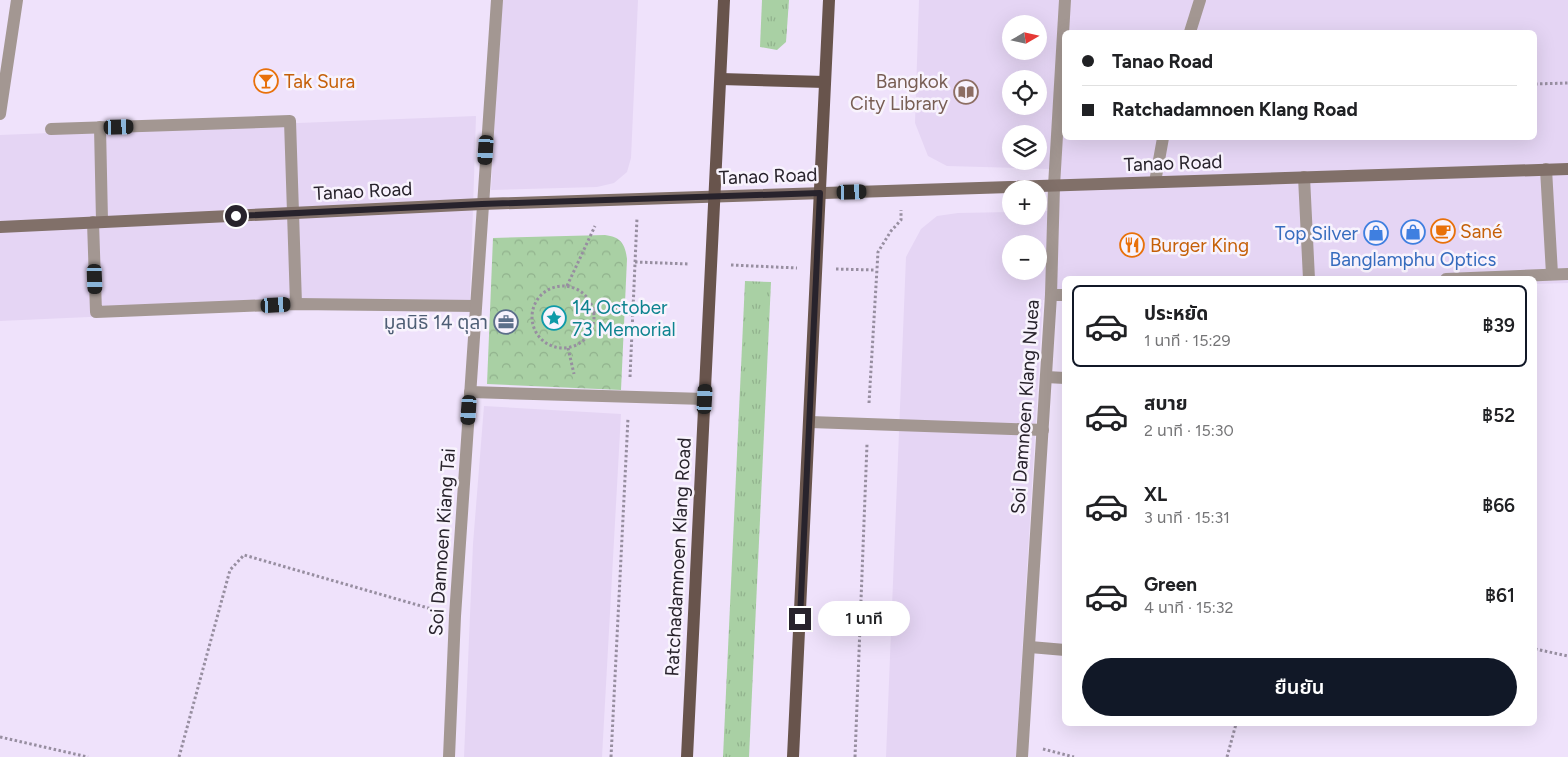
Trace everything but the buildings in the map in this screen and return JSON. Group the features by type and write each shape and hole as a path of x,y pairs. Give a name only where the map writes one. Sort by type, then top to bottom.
{"main road":[{"name":"Ratchadamnoen Klang Road","path":"687,757 724,0"},
{"path":"793,757 829,0"},
{"path":"721,79 825,82"}],"street":[{"path":"0,114 17,0"},
{"name":"Soi Dannoen Kiang Tai","path":"450,757 455,616 497,0"},
{"name":"Soi Damnoen Klang Nuea","path":"1063,30 1065,0"},
{"path":"1191,30 1200,0"},
{"name":"Soi Damnoen Klang Nuea","path":"1022,751 1051,295 1054,186 1062,51"},
{"path":"51,129 290,121 296,304"},
{"path":"100,127 96,312 296,304 476,306"},
{"path":"1155,182 1163,140"},
{"name":"Tanao Road","path":"0,227 482,204 1568,169"},
{"path":"1546,170 1552,274"},
{"path":"1304,177 1309,276"},
{"path":"1525,276 1568,274"},
{"path":"1051,295 1062,295"},
{"path":"1046,377 1062,378"},
{"path":"470,392 705,399"},
{"path":"810,422 1043,430"},
{"path":"1030,647 1062,650"}],"path":[{"path":"1537,84 1568,83"},
{"path":"855,757 875,270 878,252 890,231 901,220"},
{"path":"567,286 595,226"},
{"path":"611,757 637,226"},
{"path":"635,262 875,270"},
{"path":"567,286 577,289 590,303 594,312 594,323 590,333 583,341 568,348 553,347 544,342 537,334 532,313 540,296 548,290 567,286"},
{"path":"594,312 633,314"},
{"path":"568,348 579,395"},
{"path":"179,757 230,570 244,555 455,616"},
{"path":"1537,649 1568,656"},
{"path":"1228,757 1236,726"},
{"path":"0,737 88,757"},
{"path":"1022,751 1074,757"}],"shaded area":[{"path":"501,0 638,0 631,158 627,172 614,183 597,187 491,190"},
{"path":"919,0 1568,0 1568,283 1537,284 1537,276 1062,276 1062,298 1043,300 1016,757 886,757 906,257 921,229 937,216 958,213 1002,212 1002,225 1047,225 1049,169 1047,169 1047,125 1002,125 1002,168 947,166 928,156 915,123"},
{"path":"476,116 470,300 0,321 0,135"},
{"path":"484,406 621,414 602,757 464,757 473,544"}],"green space":[{"path":"762,0 789,0 786,42 777,50 760,47"},
{"path":"605,235 615,237 621,242 627,259 621,390 487,384 493,238"},
{"path":"745,281 771,282 749,757 723,757"}],"place":[{"name":"Tak Sura","path":"266,81"},
{"name":"Bangkok City Library","path":"966,92"},
{"name":"Sané","path":"1443,231"},
{"name":"Banglamphu Optics","path":"1413,232"},
{"name":"Top Silver","path":"1376,233"},
{"name":"Burger King","path":"1132,245"},
{"name":"14 October 73 Memorial","path":"554,318"},
{"name":"มูลนิธิ 14 ตุลา","path":"506,322"}],"route":[{"path":"236,216 482,204 820,193 800,619"}]}
